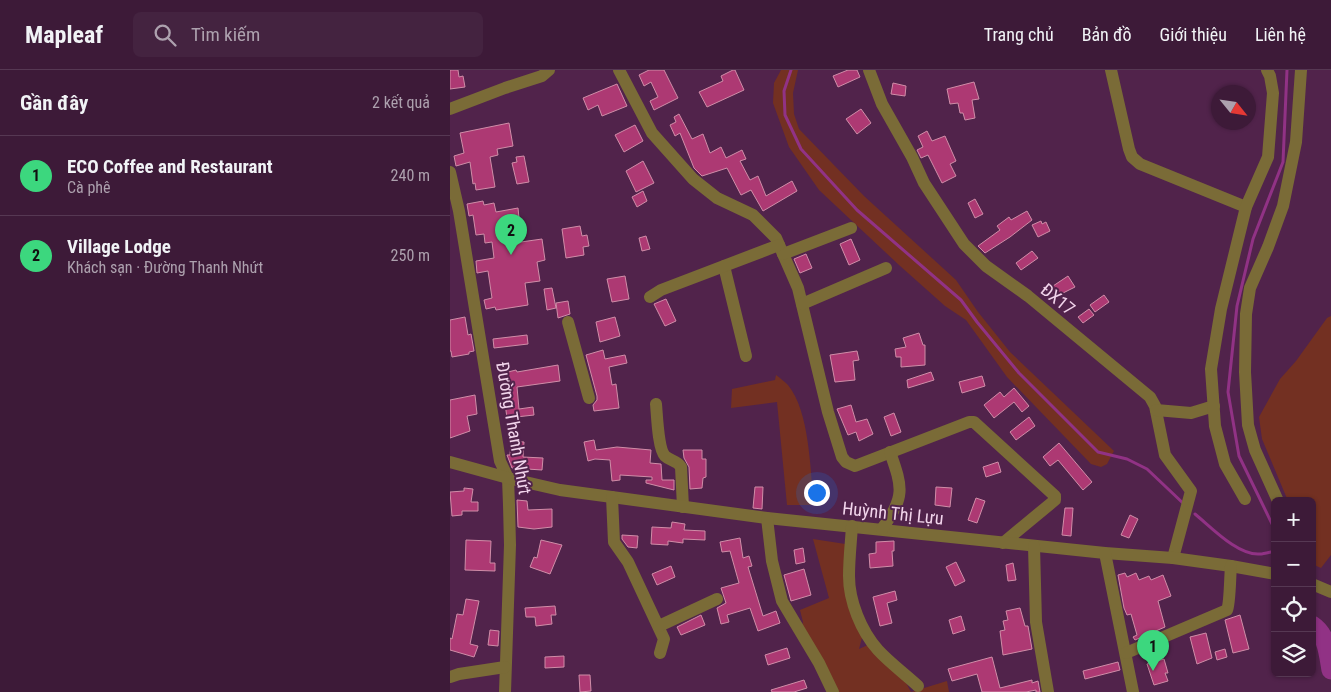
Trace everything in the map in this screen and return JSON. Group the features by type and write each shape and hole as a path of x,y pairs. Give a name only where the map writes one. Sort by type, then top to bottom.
{"street":[{"path":"450,109 542,76 549,70"},
{"path":"619,70 652,133 693,179 717,198 753,214 776,238 798,288 828,412 842,457 846,462 855,466 969,422 978,424 1055,496 1055,500 1003,543"},
{"name":"ĐX17","path":"869,70 885,110 912,157 924,183 964,244 986,266 1028,296 1150,396 1156,410 1165,455 1190,489 1190,498 1173,558"},
{"path":"1111,70 1132,157 1140,164 1246,207"},
{"path":"1245,499 1225,464 1214,426 1212,369 1220,318 1246,207 1268,156 1273,93 1267,70"},
{"path":"1276,497 1255,450 1248,425 1245,372 1246,314 1250,288 1283,206 1296,142 1301,70"},
{"name":"Đường Thanh Nhứt","path":"450,172 459,211 500,461 508,478 510,545 505,692"},
{"path":"650,297 661,290 724,266 851,228"},
{"path":"724,266 746,356"},
{"path":"802,304 886,268"},
{"path":"568,322 589,398"},
{"path":"656,404 662,451 667,458 679,463 681,466 683,507"},
{"path":"1156,410 1191,413 1214,406"},
{"path":"882,528 895,510 900,496 900,481 890,452"},
{"name":"Huỳnh Thị Lựu","path":"450,462 550,489 767,518 882,528 1003,543 1173,558 1271,573"},
{"path":"612,497 614,542 628,562 659,626 664,639 660,653"},
{"path":"767,518 772,561 782,601 833,692"},
{"path":"852,526 850,588 866,634 879,651 918,686"},
{"path":"1034,546 1036,622 1048,692"},
{"path":"1105,553 1133,692"},
{"path":"1126,653 1227,610 1229,605 1231,566"},
{"path":"1316,586 1331,592"},
{"path":"659,626 717,599"},
{"path":"450,677 505,667"}],"shaded area":[{"path":"781,70 798,70 793,93 794,114 799,129 864,196 956,280 978,312 1010,352 1114,451 1107,464 1101,467 1091,464 1007,377 966,320 945,306 819,190 789,147 773,103 774,83"},
{"path":"1331,316 1331,555 1321,568 1316,566 1316,497 1286,497 1262,439 1259,417 1280,379 1296,361 1327,318"},
{"path":"776,375 788,385 801,410 808,442 814,505 787,505 777,402 731,408 732,389 775,380"},
{"path":"813,539 852,545 854,607 863,634 859,649 870,644 893,659 911,692 837,692 801,629 803,622 800,610 829,598"},
{"path":"947,681 949,692 911,692"}],"building":[{"path":"450,70 458,70 459,77 463,76 465,87 450,89"},
{"path":"649,70 664,70 678,98 654,110 650,101 658,97 651,82 644,86 639,75"},
{"path":"735,70 744,90 707,107 699,92 723,81 721,76"},
{"path":"848,70 857,70 860,77 838,87 833,76"},
{"path":"974,82 979,99 972,100 975,118 965,120 963,113 960,113 958,103 950,104 947,89"},
{"path":"893,83 906,86 905,96 891,94"},
{"path":"617,84 627,106 602,116 598,105 588,110 583,98"},
{"path":"861,109 871,123 857,134 846,119"},
{"path":"679,114 692,139 703,134 710,153 721,147 726,158 742,150 746,159 740,161 750,180 758,176 766,196 792,181 797,191 763,211 751,190 741,195 727,168 702,176 694,168 680,133 675,136 670,125 676,122 674,117"},
{"path":"509,123 513,146 497,149 498,155 490,157 495,187 476,190 475,183 473,184 470,162 456,166 454,156 464,153 460,133"},
{"path":"635,125 643,141 624,152 615,135"},
{"path":"927,131 932,141 945,136 956,161 950,164 956,176 942,183 928,155 921,158 917,150 923,147 918,136"},
{"path":"524,156 529,182 517,184 512,163 517,162 516,157"},
{"path":"643,161 654,183 636,192 626,171"},
{"path":"643,191 647,201 637,207 632,197"},
{"path":"975,199 983,214 975,218 968,203"},
{"path":"483,201 484,205 494,203 496,212 518,208 519,218 501,221 504,243 542,239 545,260 537,262 540,281 525,283 528,305 496,310 495,307 486,309 484,300 492,298 488,271 477,273 476,261 494,258 492,242 485,243 484,234 476,235 473,215 469,216 467,204"},
{"path":"1027,211 1032,220 1010,237 985,253 978,246 1000,230 997,226 1009,217 1011,220"},
{"path":"1041,221 1042,224 1046,222 1050,231 1038,237 1032,225"},
{"path":"580,226 582,236 587,235 589,246 583,247 584,255 566,258 562,229"},
{"path":"646,236 650,249 642,251 639,238"},
{"path":"851,239 860,260 849,265 840,244"},
{"path":"1032,251 1038,258 1021,270 1016,263"},
{"path":"806,254 812,268 800,273 794,259"},
{"path":"625,276 629,299 612,302 607,279"},
{"path":"1068,276 1075,287 1055,297 1050,288"},
{"path":"552,288 556,308 547,310 544,289"},
{"path":"1104,295 1109,302 1095,312 1090,305"},
{"path":"666,299 676,321 665,326 654,304"},
{"path":"568,301 570,314 558,318 556,303"},
{"path":"1089,309 1094,315 1083,323 1078,317"},
{"path":"465,317 468,335 471,334 474,351 469,352 469,354 452,357 450,351 450,320"},
{"path":"615,317 620,336 600,342 596,322"},
{"path":"919,333 923,345 925,345 925,365 901,367 901,357 896,357 895,349 906,347 903,338"},
{"path":"527,335 528,344 494,348 493,339"},
{"path":"603,350 605,359 625,355 627,363 609,367 612,385 616,384 619,408 594,411 593,405 597,400 597,396 586,355"},
{"path":"857,351 859,360 853,361 855,380 835,382 830,355"},
{"path":"558,365 560,381 517,387 519,409 533,407 534,415 507,418 504,396 508,396 504,373"},
{"path":"931,372 934,380 908,388 907,380"},
{"path":"982,376 985,386 962,393 959,382"},
{"path":"1014,388 1029,406 1022,412 1014,402 994,418 984,405 1000,392 1004,397"},
{"path":"475,395 477,414 467,416 470,431 450,438 450,400"},
{"path":"851,405 856,422 867,419 873,434 859,441 856,432 848,435 837,409"},
{"path":"894,413 901,432 891,436 884,417"},
{"path":"1029,417 1035,426 1016,440 1010,432"},
{"path":"594,440 596,450 617,447 651,450 650,463 661,464 662,480 674,480 674,490 646,483 646,480 652,480 652,477 620,475 620,480 612,481 610,460 595,459 588,461 584,442"},
{"path":"511,441 524,442 523,457 543,458 542,470 512,468 507,455 510,455"},
{"path":"1059,443 1092,482 1083,490 1058,460 1050,466 1043,457"},
{"path":"683,450 702,450 702,459 706,459 706,477 703,478 702,488 690,489 689,467 684,458"},
{"path":"998,462 1001,472 986,477 983,467"},
{"path":"755,487 763,487 762,509 753,508"},
{"path":"936,487 952,488 950,507 935,505"},
{"path":"464,488 473,489 471,502 478,502 478,511 462,511 462,515 452,516 450,492 464,491"},
{"path":"976,498 985,501 977,523 968,520"},
{"path":"517,500 527,501 528,510 552,509 552,527 534,529 518,527"},
{"path":"1065,508 1073,508 1071,536 1062,535"},
{"path":"1130,515 1138,519 1129,538 1121,535"},
{"path":"672,522 685,524 684,530 705,531 705,540 683,539 683,543 668,541 668,545 651,544 652,527 671,528"},
{"path":"622,535 638,536 637,548 628,547 622,539"},
{"path":"740,538 743,558 749,556 752,566 748,567 763,616 776,611 780,623 758,631 750,608 727,615 729,622 721,624 717,608 726,603 721,588 739,583 730,551 722,552 720,542"},
{"path":"466,540 491,541 490,563 495,563 495,571 465,570"},
{"path":"541,540 562,545 550,574 530,567 534,557 537,558"},
{"path":"894,541 894,551 892,551 893,566 870,568 869,554 876,553 876,542"},
{"path":"803,548 805,562 796,564 794,550"},
{"path":"956,562 965,581 955,586 946,567"},
{"path":"1013,563 1016,580 1008,581 1006,565"},
{"path":"671,566 675,577 657,585 652,574"},
{"path":"804,569 811,595 791,601 784,575"},
{"path":"1125,573 1127,577 1136,573 1139,580 1149,576 1151,580 1163,575 1171,596 1158,601 1165,627 1135,640 1133,637 1137,635 1131,614 1127,615 1124,608 1118,575"},
{"path":"895,591 897,600 887,603 892,623 880,626 873,597"},
{"path":"466,599 479,601 470,644 478,646 474,657 450,650 450,638 452,639 457,614 463,615"},
{"path":"555,606 556,615 551,615 552,624 536,626 535,617 526,617 525,608"},
{"path":"1020,608 1025,626 1028,626 1032,649 1003,655 1000,631 1005,630 1003,621 1008,620 1006,611"},
{"path":"701,615 705,625 681,635 677,627"},
{"path":"1240,615 1249,649 1233,653 1225,620"},
{"path":"961,616 965,630 953,634 949,620"},
{"path":"490,630 499,631 498,646 488,645"},
{"path":"1206,633 1212,658 1197,664 1190,637"},
{"path":"787,648 790,658 768,665 765,655"},
{"path":"1225,649 1227,657 1217,660 1215,652"},
{"path":"564,656 564,667 545,668 545,657"},
{"path":"992,657 1000,688 1032,680 1032,683 1038,681 1040,692 1036,692 1036,690 1026,692 982,692 977,674 952,681 948,669"},
{"path":"1164,659 1168,673 1165,673 1168,681 1154,685 1147,664"},
{"path":"1118,662 1120,670 1085,679 1083,671"},
{"path":"579,675 590,675 591,691 580,692"},
{"path":"804,680 807,688 794,692 772,692 771,690"}],"waterway":[{"path":"791,70 784,91 785,115 801,149 857,210 961,300 1019,373 1098,452 1127,459 1147,469 1185,505"},
{"path":"1271,522 1239,456 1228,392 1237,306 1253,239 1283,162 1287,70"},
{"path":"1195,514 1234,546 1252,553 1260,554 1271,552"},
{"path":"1316,628 1324,639 1331,670"}],"place":[{"name":"Village Lodge","path":"511,255"},
{"name":"ECO Coffee and Restaurant","path":"1153,671"}]}
